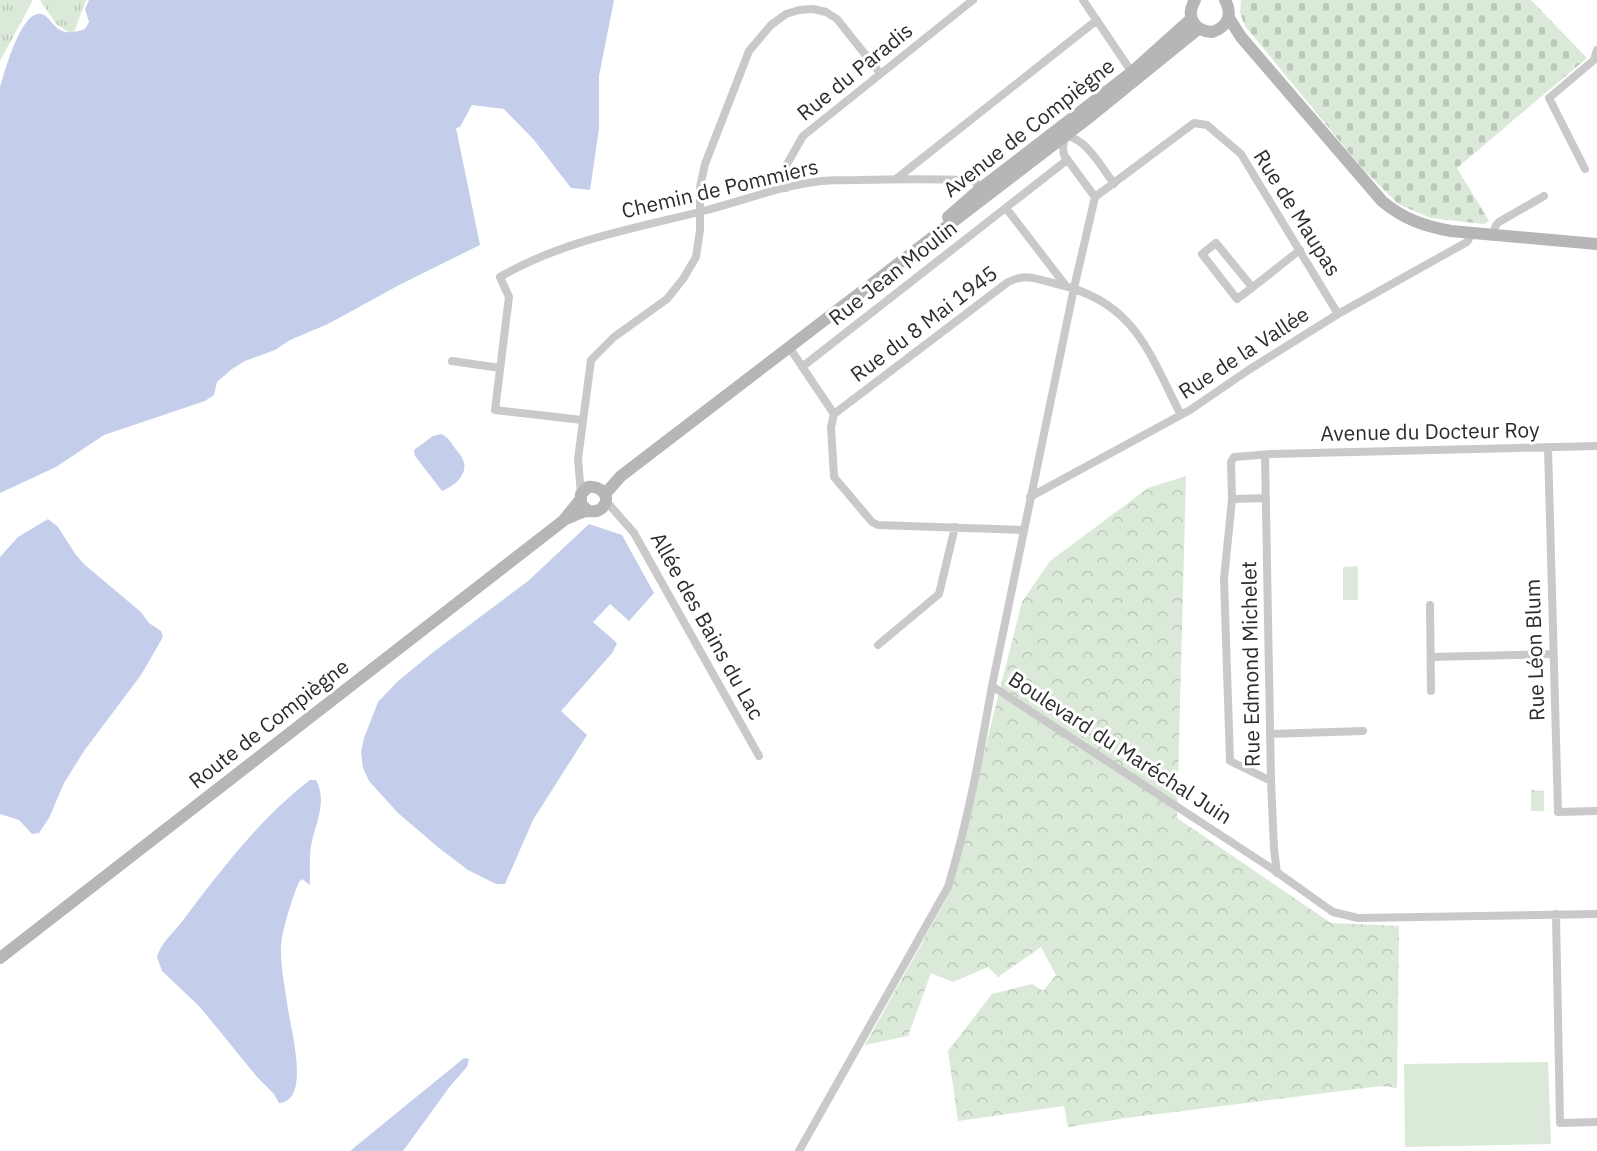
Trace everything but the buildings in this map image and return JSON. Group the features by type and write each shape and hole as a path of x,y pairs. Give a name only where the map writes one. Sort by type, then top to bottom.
{"main road":[{"path":"1195,0 1191,7 1195,24 1212,32 1219,30 1241,37"},
{"path":"1219,30 1228,18 1226,0"},
{"path":"1228,18 1241,37 1382,201 1408,220 1428,226 1473,232 1597,243"},
{"name":"Avenue de Compiègne","path":"563,521 598,498 621,476 892,268 1045,139 1082,117 1195,24"},
{"name":"Avenue de Compiègne","path":"984,192 1064,137 1082,117"},
{"path":"563,521 585,488 598,498 582,507 580,497"},
{"name":"Route de Compiègne","path":"0,958 563,521"}],"street":[{"name":"Rue du Paradis","path":"786,188 787,164 803,136 973,0"},
{"path":"1083,0 1134,76"},
{"path":"580,497 578,459 591,360 614,337 667,299 683,279 696,257 700,187 705,164 749,51 771,25 786,14 813,9 826,12 837,19 880,73"},
{"path":"896,179 1097,20"},
{"path":"1585,169 1549,98 1594,60 1597,50"},
{"path":"1082,117 1086,146"},
{"name":"Rue de Maupas","path":"1095,197 1194,123 1201,122 1241,154 1338,315"},
{"path":"1045,139 1069,136 1076,138 1086,146 1114,184"},
{"path":"1064,137 1065,157 1095,197"},
{"path":"1042,153 1065,157"},
{"name":"Rue Jean Moulin","path":"802,367 1006,208 1065,157"},
{"name":"Chemin de Pommiers","path":"500,368 509,297 500,277 542,256 622,230 700,212 786,188 823,181 973,180 984,192"},
{"path":"1493,234 1499,222 1544,196"},
{"name":"Boulevard du Maréchal Juin","path":"1095,197 1070,287 992,686 1333,912 1358,918 1597,914"},
{"path":"1006,208 1070,287"},
{"name":"Rue de la Vallée","path":"1030,497 1181,415 1338,315 1467,242 1473,232"},
{"path":"1252,287 1216,243 1202,254 1237,299 1300,250"},
{"name":"Rue du 8 Mai 1945","path":"834,414 1008,282 1023,275 1070,287 1112,306 1136,331 1181,415"},
{"path":"789,347 834,414 831,427 834,477 872,522 878,525 1023,530"},
{"path":"452,360 500,368 495,410 582,420"},
{"name":"Avenue du Docteur Roy","path":"1232,499 1231,462 1234,457 1597,446"},
{"name":"Rue Léon Blum","path":"1548,447 1558,812 1597,811"},
{"name":"Rue Edmond Michelet","path":"1265,455 1271,781 1277,873"},
{"path":"579,469 598,498"},
{"name":"Allée des Bains du Lac","path":"598,498 608,516 626,522 634,533 759,756"},
{"path":"1266,498 1232,499 1224,579 1230,761 1271,781"},
{"path":"878,645 939,594 955,526"},
{"path":"1430,605 1431,691"},
{"path":"1431,657 1552,654"},
{"path":"800,1151 948,887 959,851 974,783 992,686"},
{"path":"1270,734 1363,731"},
{"path":"1556,914 1560,1123 1597,1122"}],"green space":[{"path":"0,0 33,0 0,61"},
{"path":"40,0 86,0 73,35 56,24"},
{"path":"1241,0 1531,0 1587,58 1457,168 1489,221 1484,224 1431,218 1398,204 1361,167 1245,26 1240,13"},
{"path":"1186,476 1177,818 1331,923 1399,926 1397,1088 1381,1086 1068,1127 1064,1106 958,1121 948,1051 992,994 1032,984 1043,991 1056,975 1041,947 998,977 988,967 953,982 931,973 908,1036 865,1045 947,898 1022,602 1050,561 1148,488"},
{"path":"1358,566 1358,600 1343,600 1343,567"},
{"path":"1531,790 1544,791 1544,811 1531,811"},
{"path":"1548,1062 1551,1144 1405,1147 1404,1064"}],"water":[{"path":"89,0 614,0 599,76 599,129 590,190 571,188 534,140 504,109 472,105 460,127 456,128 480,245 401,284 328,324 290,340 275,350 245,361 217,382 214,395 205,401 104,435 56,467 0,493 0,88 15,42 28,20 36,14 44,15 57,28 65,32 85,29 89,22 85,9"},
{"path":"441,434 448,439 460,455 464,468 461,477 451,487 442,491 415,456 414,450 433,436"},
{"path":"48,519 58,527 85,565 141,612 149,623 161,631 163,637 141,675 84,751 64,783 49,818 39,833 32,834 19,820 0,814 0,557 18,537"},
{"path":"589,524 622,535 654,593 629,621 610,604 593,622 617,643 613,652 561,711 587,735 533,820 505,884 496,884 468,870 439,848 398,813 369,781 363,768 361,752 364,738 378,702 397,682 528,581"},
{"path":"310,780 316,780 321,805 310,851 310,885 302,879 299,882 288,913 281,945 281,961 295,1050 297,1079 294,1091 288,1100 279,1103 274,1094 257,1077 200,1007 162,971 157,957 164,943 241,847 274,811"},
{"path":"464,1058 469,1059 467,1067 451,1085 403,1151 350,1151"}]}
